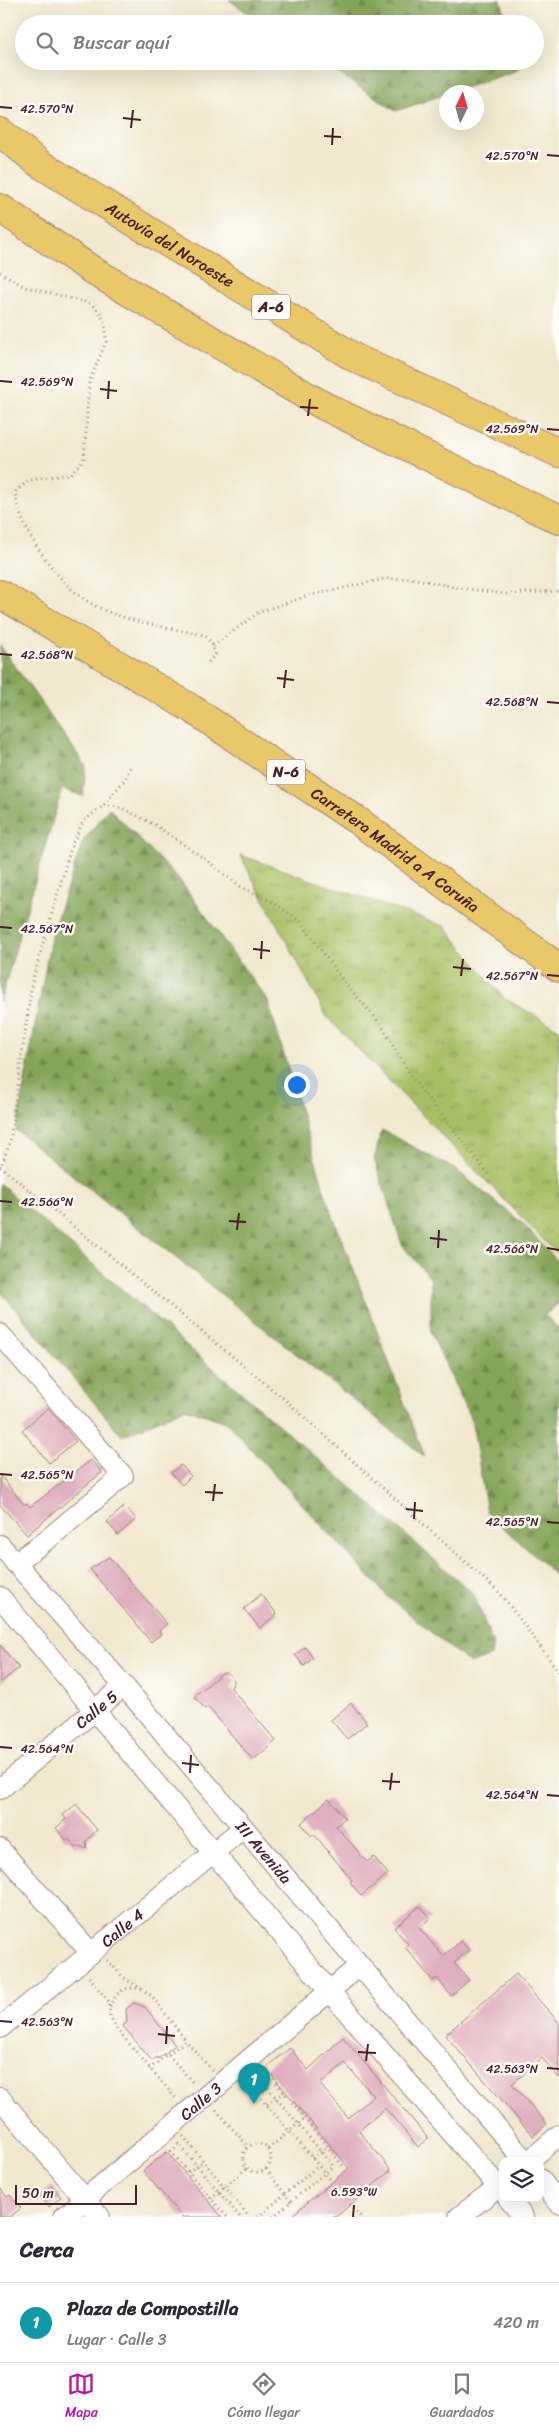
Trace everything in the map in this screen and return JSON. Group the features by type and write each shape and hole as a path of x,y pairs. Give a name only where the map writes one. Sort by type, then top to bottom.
{"highway":[{"name":"Autovía del Noroeste","path":"0,132 40,164 355,358 559,453"},
{"path":"0,208 95,272 324,406 559,520"},
{"name":"Carretera Madrid a A Coruña","path":"0,594 192,708 358,821 559,968"}],"street":[{"path":"0,1334 123,1476 48,1539 8,1562"},
{"name":"III Avenida","path":"0,1545 8,1562 124,1686 359,1966 524,2157"},
{"path":"0,1597 330,1992 499,2185"},
{"name":"Calle 5","path":"0,1788 95,1712 124,1686"},
{"name":"Calle 4","path":"0,2028 242,1828"},
{"path":"0,1849 91,1953"},
{"name":"Calle 3","path":"64,2217 359,1966"},
{"path":"0,2098 100,2217"},
{"path":"532,2157 559,2135"},
{"path":"544,2184 559,2202"},
{"path":"459,2217 499,2192"},
{"path":"512,2202 523,2217"}],"path":[{"path":"0,272 25,287 90,303 100,312 106,328 106,342 89,382 84,458 70,474 29,480 15,492 18,510 27,532 58,576 76,595 95,607 143,622 206,636 216,654 208,664"},
{"path":"213,646 259,612 307,596 384,579 410,578 460,588 505,594 559,591"},
{"path":"131,764 126,778 104,805 83,822 72,844 32,982 10,1143 0,1167 283,1398 501,1594 559,1672"},
{"path":"104,805 122,808 154,825 202,857 241,887 272,902 300,920 344,982 380,1024 414,1081 490,1177"},
{"path":"180,2104 116,2028 110,2016 109,2002 80,1965 91,1953 98,1949 123,1977 146,1990 186,2041 215,2073"},
{"path":"110,2008 114,1997 121,1989 133,1987 146,1990"},
{"path":"150,2069 186,2041"},
{"path":"168,2054 198,2088"},
{"path":"273,2217 333,2166 343,2166 267,2071 258,2076 333,2166"},
{"path":"245,2080 330,2179"},
{"path":"267,2104 284,2092"},
{"path":"212,2106 248,2146"},
{"path":"268,2149 305,2118"},
{"path":"181,2133 249,2217"},
{"path":"258,2144 268,2149 271,2161 266,2169 256,2172 247,2168 243,2156 248,2146 258,2144"},
{"path":"227,2217 171,2152 179,2145 239,2217 245,2212"},
{"path":"312,2158 328,2146"},
{"path":"188,2172 204,2161"},
{"path":"260,2216 318,2166"},
{"path":"211,2198 247,2168"},
{"path":"266,2169 291,2202"},
{"path":"350,2204 361,2217"}],"green space":[{"path":"229,0 501,0 505,15 251,15"},
{"path":"334,70 518,70 473,85 439,85 439,97 396,111"},
{"path":"0,645 86,766 83,796 62,789 0,1002"},
{"path":"109,808 181,882 268,1001 328,1203 425,1457 16,1130 52,932 83,841"},
{"path":"240,855 444,926 504,998 559,1029 559,1256 327,1017"},
{"path":"382,1130 456,1170 521,1222 559,1263 559,1303 545,1315 559,1329 559,1578 487,1513 472,1422 431,1333 431,1279 402,1245 374,1159"},
{"path":"0,1184 474,1594 493,1644 491,1656 470,1664 387,1596 226,1422 185,1408 122,1436 0,1291"}],"building":[{"path":"48,1408 76,1441 49,1463 22,1430"},
{"path":"91,1460 102,1472 27,1535 0,1505 0,1475 24,1505 26,1503 30,1507"},
{"path":"181,1465 191,1476 182,1485 171,1473"},
{"path":"125,1506 136,1519 118,1535 107,1522"},
{"path":"109,1557 167,1624 159,1631 161,1634 151,1642 90,1569"},
{"path":"261,1594 277,1614 260,1628 244,1609"},
{"path":"0,1645 19,1668 0,1683"},
{"path":"305,1647 313,1658 304,1666 295,1655"},
{"path":"222,1673 228,1673 234,1681 231,1688 276,1741 253,1760 208,1707 205,1709 194,1696"},
{"path":"351,1703 367,1723 347,1739 331,1720"},
{"path":"329,1799 345,1818 336,1826 367,1862 374,1857 388,1874 361,1896 350,1882 352,1880 314,1834 311,1836 301,1823"},
{"path":"76,1804 97,1830 86,1841 87,1849 79,1846 76,1848 56,1828 66,1819 63,1815"},
{"path":"420,1906 430,1918 419,1928 443,1956 461,1941 469,1950 454,1963 469,1980 451,1996 437,1978 433,1981 405,1947 408,1944 394,1928"},
{"path":"516,1974 559,2023 559,2078 542,2058 512,2084 547,2124 533,2136 445,2035"},
{"path":"134,2003 145,2007 175,2045 158,2059 157,2057 152,2061 123,2026 127,2022 126,2009"},
{"path":"343,2037 428,2138 418,2147 385,2108 359,2131 391,2170 336,2217 290,2217 349,2168 266,2068 290,2048 308,2070","holes":["345,2063 374,2096 348,2118 320,2084"]},
{"path":"167,2152 222,2217 182,2217 143,2171"},
{"path":"52,2186 61,2197 49,2207 40,2196"},
{"path":"0,2188 7,2197 10,2195 21,2208 10,2217 0,2217"}],"place":[{"name":"Plaza de Compostilla","path":"254,2104"}]}
